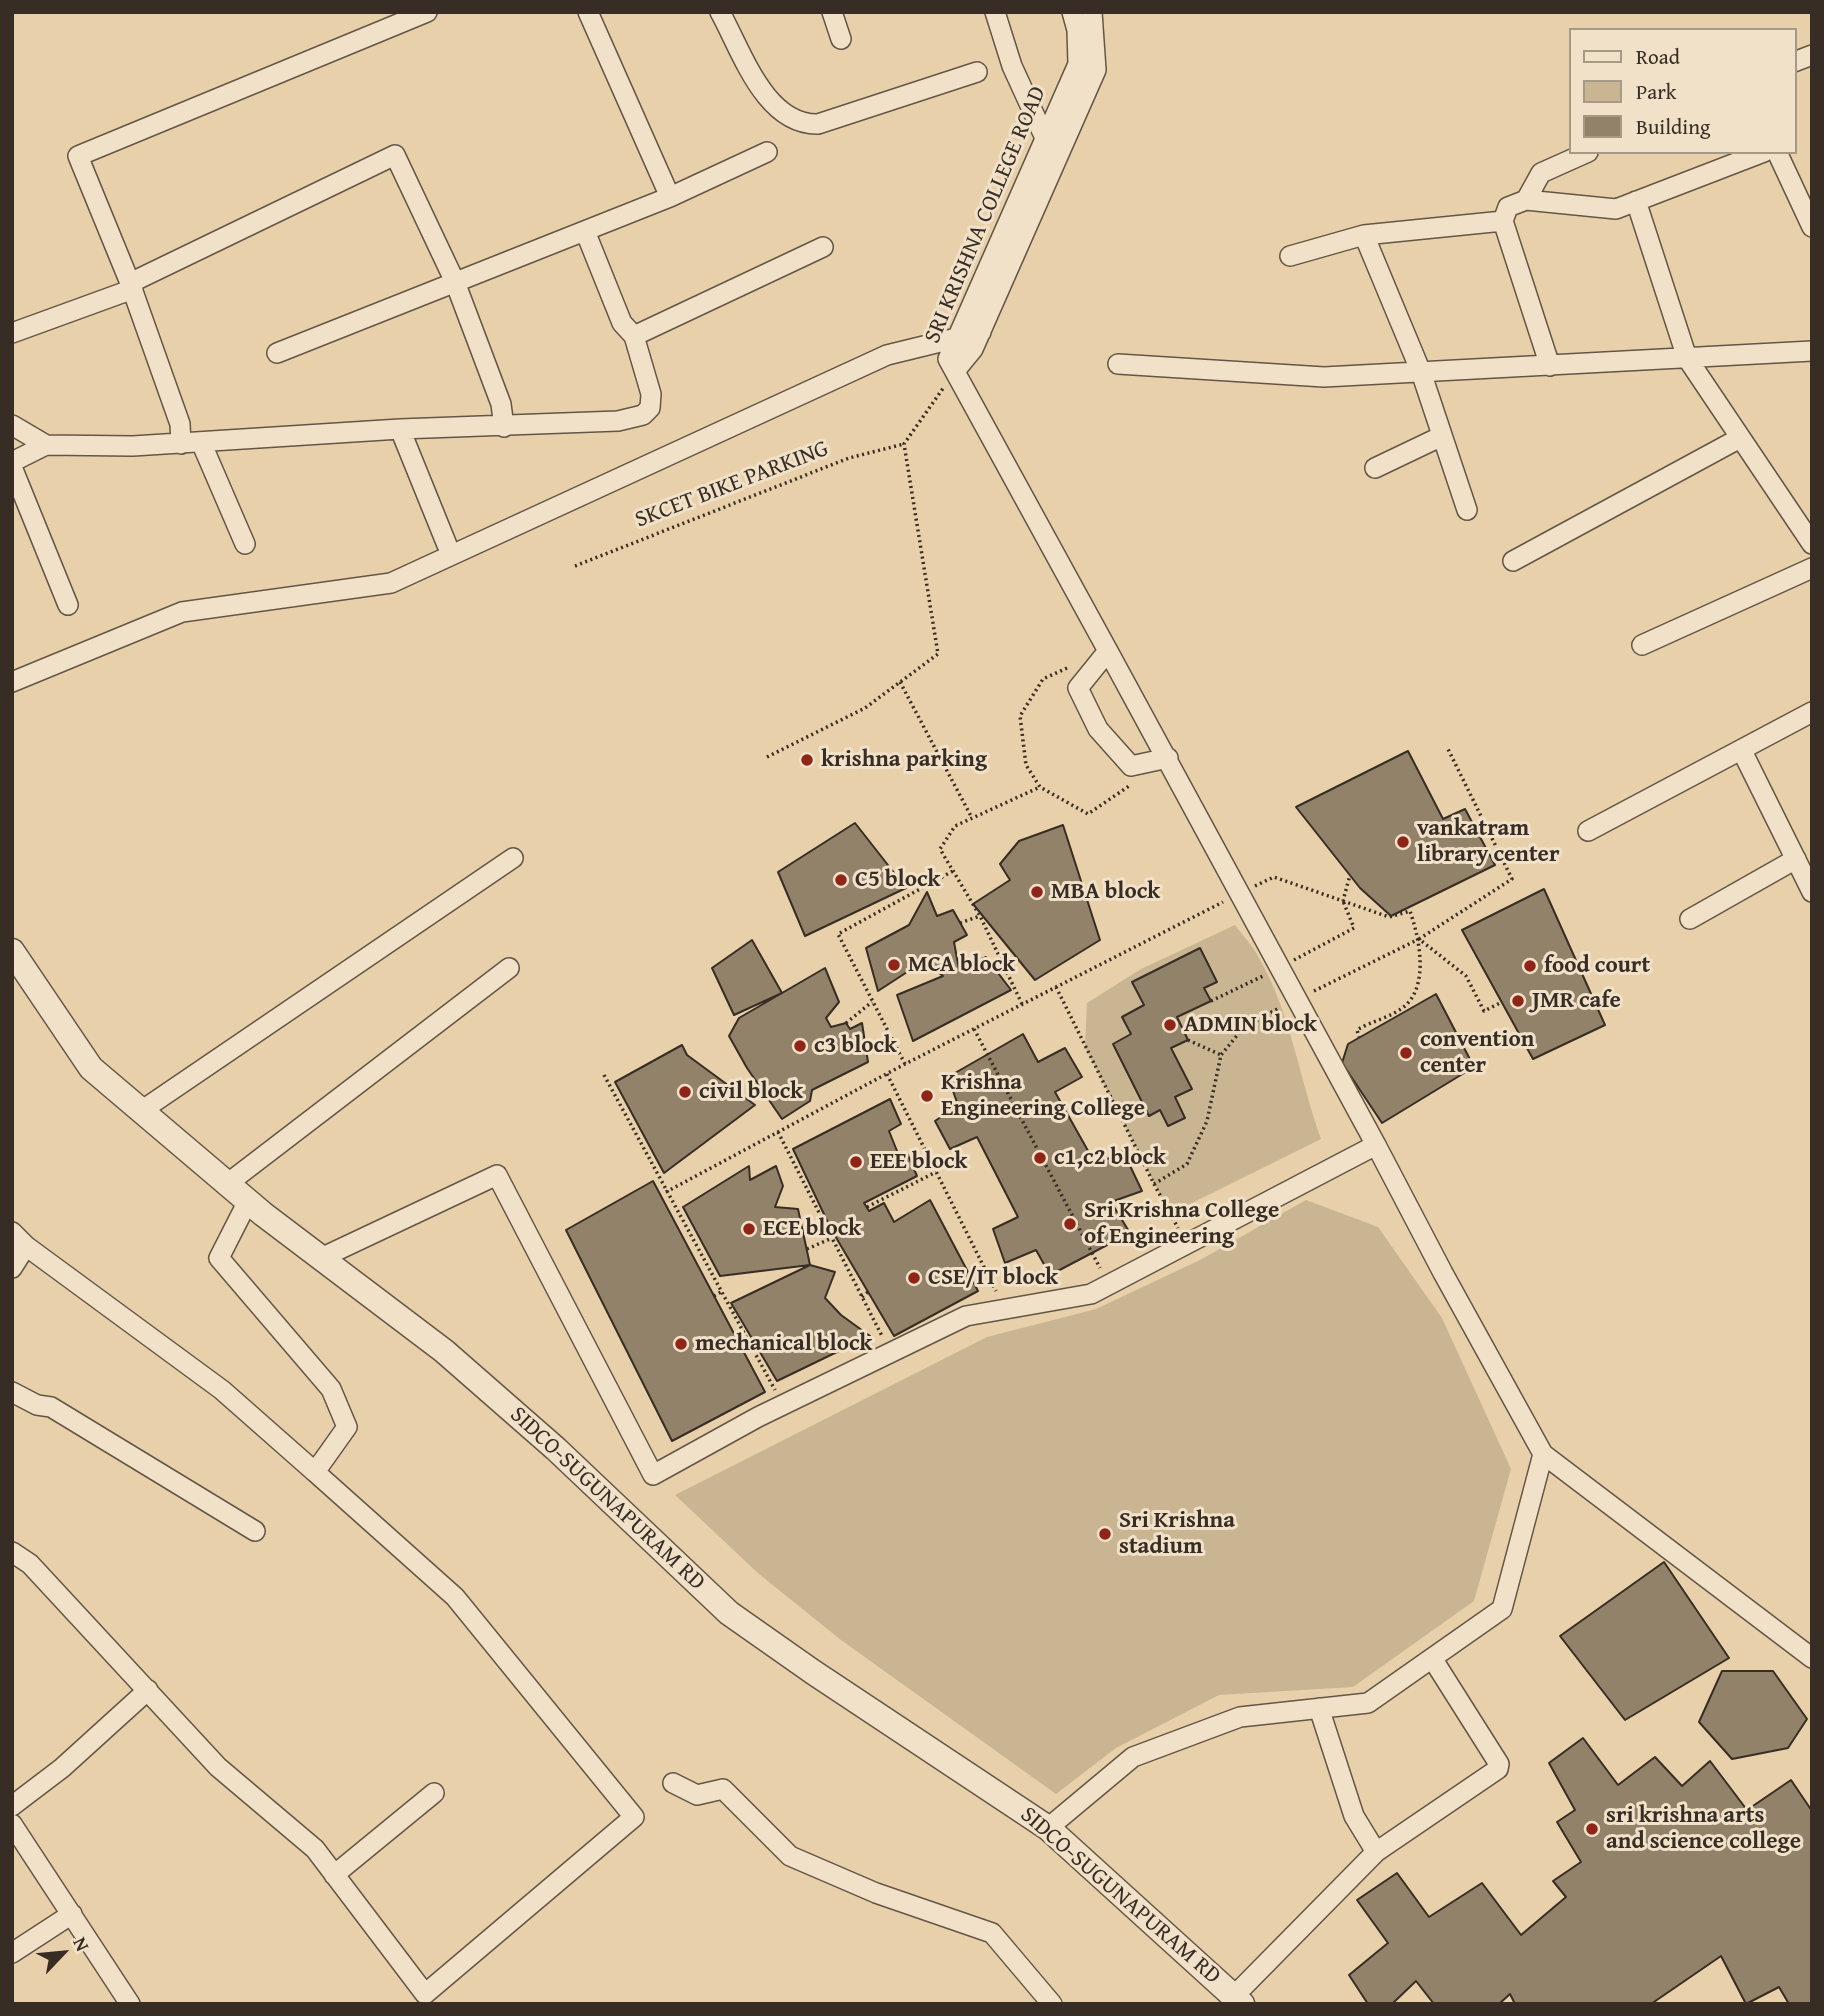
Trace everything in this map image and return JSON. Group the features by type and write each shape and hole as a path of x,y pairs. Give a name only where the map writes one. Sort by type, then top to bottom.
{"street":[{"path":"245,544 180,424 132,286 78,156 427,12"},
{"path":"588,12 670,197"},
{"path":"720,12 769,102 802,125 818,124 977,72"},
{"path":"832,12 841,38"},
{"path":"995,12 1012,66 1045,138"},
{"name":"SRI KRISHNA COLLEGE ROAD","path":"1072,12 1077,30 1078,64 948,359 1168,758 1443,1273 1543,1454"},
{"path":"955,371 973,349 981,332 1096,70 1092,12"},
{"path":"277,353 670,197 767,152"},
{"path":"1526,200 1541,173 1584,154"},
{"path":"1550,366 1503,221 1508,206 1526,200 1615,209 1759,154"},
{"path":"1778,154 1812,228"},
{"path":"12,333 132,286 395,155 455,282 501,404 505,426"},
{"path":"1636,201 1687,358 1812,544"},
{"path":"1290,256 1364,235 1503,221"},
{"path":"12,462 47,445 191,443 400,429 618,421 642,415 650,408 651,394 635,336 622,323 585,231"},
{"path":"1364,235 1421,372 1467,510"},
{"path":"635,336 823,247"},
{"path":"12,682 182,612 391,583 887,355 981,332"},
{"path":"1118,364 1324,377 1812,351"},
{"path":"13,426 47,445"},
{"path":"400,429 447,545"},
{"path":"1375,468 1442,436"},
{"path":"1513,561 1740,438"},
{"path":"12,467 68,605"},
{"path":"1642,645 1812,568"},
{"path":"1108,651 1079,688 1098,729 1131,766 1168,758"},
{"path":"1588,831 1812,712"},
{"path":"1742,751 1812,892"},
{"path":"141,1111 513,858"},
{"path":"1690,919 1796,859"},
{"name":"SIDCO-SUGUNAPURAM RD","path":"12,951 90,1068 248,1201 444,1351 556,1449 729,1612 813,1672 1048,1828 1238,1999"},
{"path":"227,1184 509,968"},
{"path":"321,1258 497,1175 653,1475 783,1405 966,1315 1091,1294 1376,1145"},
{"path":"248,1201 219,1258 331,1389 348,1427 315,1472"},
{"path":"12,1232 26,1246 222,1390 455,1597 634,1817 428,1999 315,1849 218,1768 30,1563 12,1552"},
{"path":"12,1268 26,1246"},
{"path":"12,1392 37,1405 51,1408 255,1531"},
{"path":"1048,1828 1133,1757 1240,1717 1368,1703 1502,1609 1543,1454 1812,1658"},
{"path":"1238,1999 1376,1852 1480,1784 1499,1765 1432,1658"},
{"path":"12,1805 62,1768 148,1690"},
{"path":"1319,1708 1354,1816 1376,1852"},
{"path":"673,1783 697,1795 723,1789 790,1856 876,1893 992,1933 1052,2004"},
{"path":"334,1875 434,1793"},
{"path":"12,1824 130,2004"},
{"path":"12,1953 72,1914"}],"path":[{"path":"767,757 865,708 938,654 904,444 955,371"},
{"name":"SKCET BIKE PARKING","path":"575,566 849,458 904,444"},
{"path":"1076,665 1043,679 1020,716 1026,765 1040,786 1088,814 1134,782"},
{"path":"900,682 972,818"},
{"path":"1154,1184 1187,1164 1207,1121 1221,1055 1243,1028 1419,939 1512,879 1447,747"},
{"path":"1022,1004 980,916 940,849 955,826 1040,786"},
{"path":"905,1064 838,934 953,871"},
{"path":"1211,1001 1354,928 1343,901 1350,875"},
{"path":"666,1192 974,1028 1275,877 1389,917 1410,911 1419,939 1417,991 1405,1007 1357,1030 1359,1037"},
{"path":"961,923 980,916"},
{"path":"1419,939 1466,976 1484,1011 1502,1002"},
{"path":"1056,987 1186,1244"},
{"path":"846,1023 872,1002"},
{"path":"974,1028 1108,1284"},
{"path":"1188,1040 1221,1055"},
{"path":"887,1073 1005,1309"},
{"path":"604,1075 783,1405"},
{"path":"778,1132 825,1220 890,1353"},
{"path":"867,1207 936,1172"},
{"path":"807,1249 832,1238"},
{"path":"714,1296 721,1292"},
{"path":"862,1297 868,1292"}],"green space":[{"path":"1235,925 1258,955 1280,1003 1321,1139 1170,1214 1085,1047 1087,1003 1141,969"},
{"name":"Sri Krishna stadium","path":"1306,1200 1378,1227 1442,1318 1511,1469 1474,1601 1353,1687 1219,1695 1116,1748 1056,1794 841,1640 759,1574 675,1495 987,1337 1096,1309 1200,1260"}],"building":[{"name":"vankatram library center","path":"1408,751 1443,819 1465,809 1495,865 1391,916 1360,888 1296,807"},
{"name":"C5 block","path":"855,823 906,888 805,936 778,872"},
{"name":"MBA block","path":"1063,825 1100,940 1035,980 973,904 1010,880 1000,864 1019,841"},
{"name":"food court","path":"1544,889 1605,1025 1533,1059 1462,930"},
{"name":"MCA block","path":"927,892 937,916 953,910 967,935 954,942 959,969 986,957 1011,990 913,1041 897,995 943,976 924,961 878,991 866,948 909,925"},
{"path":"752,940 782,993 734,1015 712,968"},
{"path":"1200,948 1217,982 1204,988 1211,1001 1177,1017 1188,1040 1171,1048 1192,1089 1175,1097 1185,1118 1168,1126 1160,1110 1149,1116 1113,1044 1131,1034 1122,1017 1144,1005 1132,982"},
{"name":"c3 block","path":"825,968 839,1002 826,1018 831,1027 846,1023 850,1029 862,1023 868,1062 812,1090 810,1101 782,1119 729,1036 739,1018"},
{"name":"convention center","path":"1436,994 1474,1067 1382,1123 1342,1063 1348,1044"},
{"name":"c1,c2 block","path":"1023,1034 1038,1062 1065,1048 1082,1077 1055,1092 1096,1165 1123,1151 1142,1191 1111,1202 1130,1233 1050,1275 1036,1250 1005,1263 993,1229 1018,1217 977,1137 950,1149 935,1121 958,1105 948,1077"},
{"path":"682,1045 687,1055 755,1105 664,1173 615,1082"},
{"path":"890,1099 901,1124 889,1131 899,1156 907,1153 917,1176 864,1203 869,1211 884,1203 894,1222 930,1200 978,1291 894,1336 831,1229 793,1149"},
{"name":"ECE block","path":"749,1166 750,1180 776,1166 783,1186 775,1207 798,1209 810,1265 720,1276 683,1207"},
{"name":"mechanical block","path":"653,1181 765,1392 672,1441 566,1230"},
{"path":"810,1265 835,1272 825,1298 841,1315 870,1336 777,1381 731,1303"},
{"path":"1664,1562 1729,1658 1625,1720 1560,1636"},
{"path":"1722,1671 1773,1671 1807,1719 1788,1748 1732,1759 1699,1722"},
{"path":"1583,1738 1618,1785 1655,1757 1682,1786 1710,1761 1747,1810 1791,1780 1812,1811 1812,2004 1789,2004 1779,1987 1746,2004 1721,1956 1651,2004 1515,2004 1510,1994 1499,2004 1434,2004 1416,1981 1392,2004 1368,2004 1349,1975 1388,1943 1357,1900 1397,1873 1429,1917 1482,1883 1521,1935 1566,1897 1553,1881 1581,1862 1557,1822 1575,1810 1549,1763"}],"place":[{"name":"krishna parking","path":"807,760"},
{"name":"vankatram library center","path":"1403,842"},
{"name":"C5 block","path":"841,880"},
{"name":"MBA block","path":"1037,892"},
{"name":"MCA block","path":"894,965"},
{"name":"food court","path":"1530,966"},
{"name":"JMR cafe","path":"1518,1001"},
{"name":"ADMIN block","path":"1170,1025"},
{"name":"c3 block","path":"800,1046"},
{"name":"convention center","path":"1406,1053"},
{"name":"civil block","path":"685,1092"},
{"name":"Krishna Engineering College","path":"927,1096"},
{"name":"c1,c2 block","path":"1040,1158"},
{"name":"EEE block","path":"856,1162"},
{"name":"Sri Krishna College of Engineering","path":"1070,1224"},
{"name":"ECE block","path":"749,1229"},
{"name":"CSE/IT block","path":"914,1278"},
{"name":"mechanical block","path":"681,1344"},
{"name":"Sri Krishna stadium","path":"1105,1534"},
{"name":"sri krishna arts and science college","path":"1592,1829"}]}
